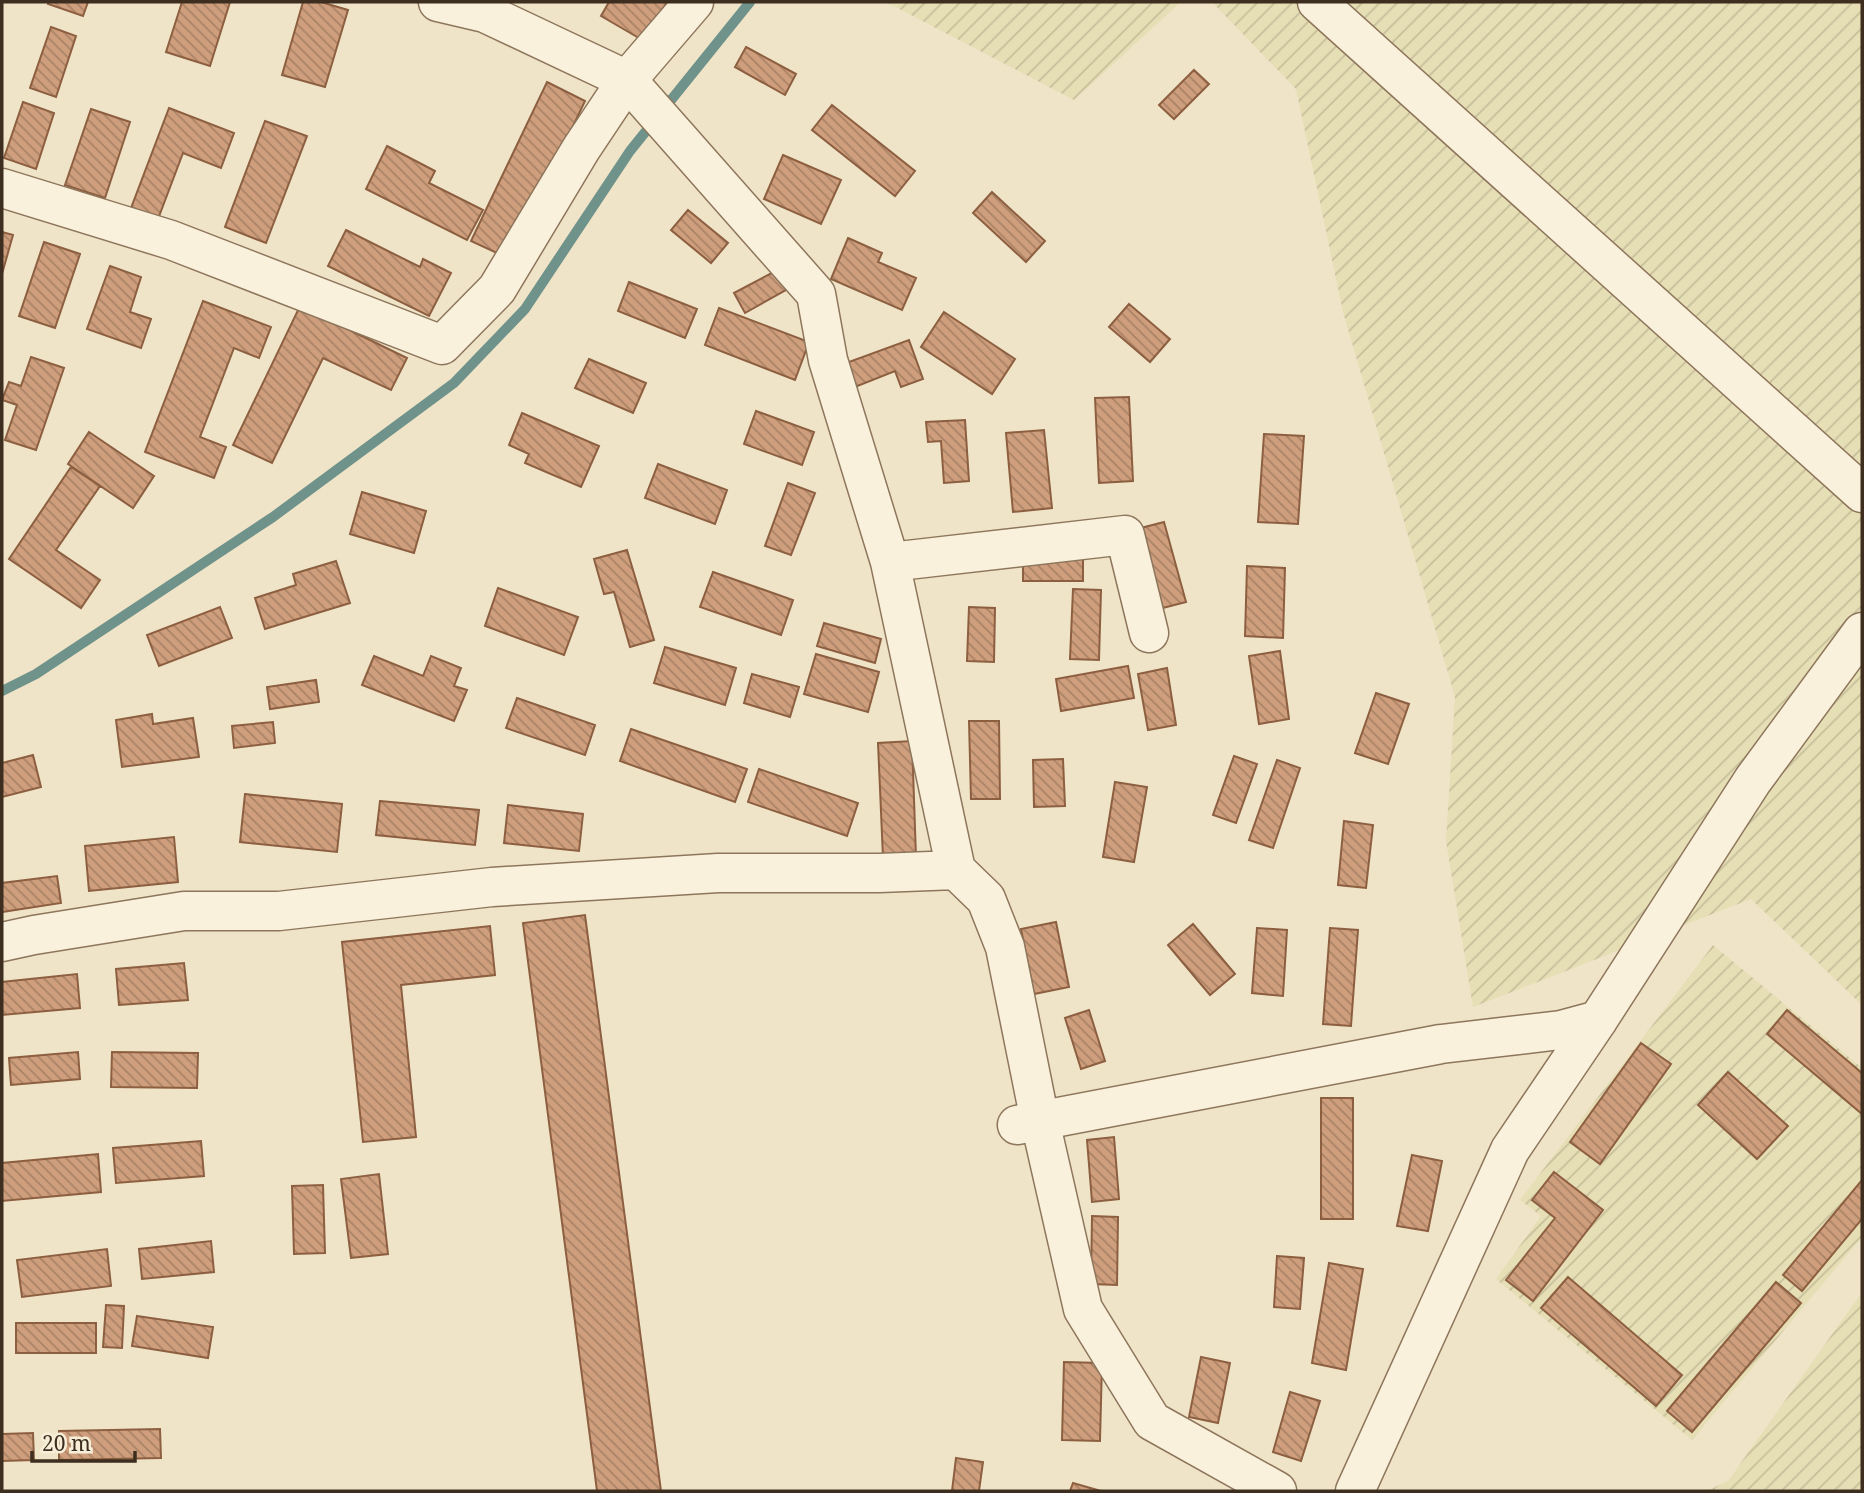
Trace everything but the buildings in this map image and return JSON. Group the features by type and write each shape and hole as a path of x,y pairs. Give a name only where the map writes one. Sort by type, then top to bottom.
{"street":[{"path":"438,2 485,13 627,80 816,294 828,360 890,562 956,870 986,899 1005,947 1029,1123 1083,1309 1152,1421 1277,1491"},
{"path":"2,188 171,240 442,345 497,289 581,149 627,80 694,2"},
{"path":"1317,2 1862,493"},
{"path":"890,562 1125,535 1149,634"},
{"path":"1355,1491 1510,1150 1598,1020 1753,780 1862,632"},
{"path":"2,942 184,911 279,911 492,887 718,873 956,870"},
{"path":"1029,1123 1441,1044 1561,1030 1598,1020"}],"shaded area":[{"path":"886,2 1181,2 1074,100"},
{"path":"1212,2 1862,2 1862,1005 1751,899 1473,1007 1446,841 1455,697 1343,312 1296,89"},
{"path":"1713,945 1862,1068 1862,1237 1692,1440 1496,1279 1541,1216 1520,1200"},
{"path":"1862,1292 1862,1491 1707,1491 1728,1481"}],"waterway":[{"path":"2,691 36,674 273,517 454,383 525,309 630,151 750,2"}]}
